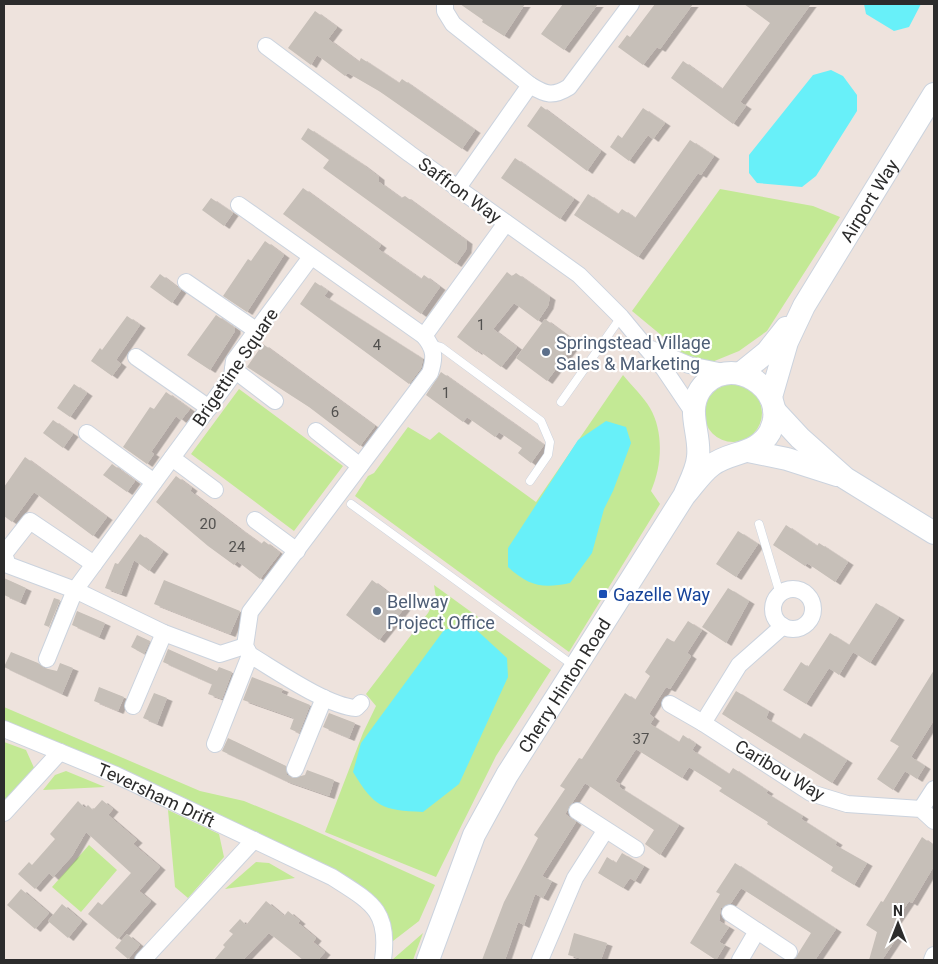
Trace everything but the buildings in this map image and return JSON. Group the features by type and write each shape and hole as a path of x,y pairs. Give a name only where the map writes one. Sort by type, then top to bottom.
{"street":[{"path":"445,4 445,11 453,24 544,94 557,94 568,86 631,4"},
{"name":"Saffron Way","path":"266,46 457,189 579,275 621,317 664,369 693,415"},
{"path":"457,189 530,85"},
{"name":"Airport Way","path":"772,404 787,342 804,306 934,94"},
{"path":"214,744 247,651 250,612 430,373 435,359 428,340 239,205"},
{"path":"428,340 506,223"},
{"name":"Brigettine Square","path":"47,659 75,590 232,376 234,361 311,257"},
{"path":"186,282 257,331"},
{"name":"Airport Way","path":"735,373 767,352 804,306"},
{"name":"Saffron Way","path":"644,346 690,365 735,373"},
{"path":"136,357 209,408"},
{"path":"233,369 275,400"},
{"path":"684,496 698,459 699,441 693,415 700,390 718,376 735,373 759,382 772,404 800,438 845,478 934,534"},
{"path":"684,496 711,466 744,452 765,439 774,421 772,404"},
{"path":"693,415 702,438 714,449 787,459 845,478"},
{"path":"316,431 360,466"},
{"path":"87,433 154,482"},
{"path":"172,458 215,490"},
{"name":"Cherry Hinton Road","path":"428,960 474,835 507,775 577,668 684,496"},
{"path":"255,520 297,551"},
{"path":"94,564 30,521 4,554 8,566 75,590 164,633 220,654 247,651 324,698 347,708 356,708 361,703"},
{"path":"789,589 803,591 812,602 811,617 802,627 795,629 783,626 778,622 773,608 774,602 780,594 789,589"},
{"path":"703,723 738,665 783,626"},
{"path":"133,706 164,633"},
{"path":"295,769 324,698"},
{"name":"Caribou Way","path":"670,704 810,792 847,804 921,809"},
{"name":"Teversham Drift","path":"4,729 116,775 332,877 361,895 383,922 386,938 383,960"},
{"path":"4,813 60,752"},
{"path":"934,790 921,809 934,820"},
{"path":"577,811 605,831 636,849"},
{"path":"540,960 575,878 605,831"},
{"path":"143,960 254,840"},
{"path":"730,913 789,952"},
{"path":"740,960 757,931"}],"lane":[{"path":"561,402 621,317"},
{"path":"428,340 441,347 541,421 550,442 548,455 530,481"},
{"path":"351,504 577,668"},
{"path":"759,524 780,594"}],"green space":[{"path":"720,189 813,206 840,217 767,331 739,351 712,362 684,354 632,311"},
{"path":"623,375 647,404 655,417 660,449 655,481 651,491 660,504 569,652 355,496 368,476 374,473 408,427 430,440 439,432 536,502"},
{"path":"733,384 749,389 757,397 762,413 757,429 749,437 733,442 717,437 709,429 704,413 709,397 717,389"},
{"path":"239,389 343,466 294,531 191,454"},
{"path":"434,585 551,670 496,756 436,877 325,832 363,733 376,706 366,694 428,613 436,598"},
{"path":"4,707 200,791 244,801 300,824 435,885 419,921 393,941 388,916 367,890 335,871 159,786 4,721"},
{"path":"4,742 26,750 35,770 4,804"},
{"path":"66,771 105,787 43,790 55,775"},
{"path":"168,810 219,834 224,857 188,898 175,887"},
{"path":"89,845 117,870 81,912 52,887"},
{"path":"256,862 269,863 295,878 225,889"},
{"path":"423,933 413,960 392,960"}],"water":[{"path":"864,4 921,4 909,27 894,31 866,14"},
{"path":"831,70 843,76 857,95 857,111 816,176 802,187 757,183 749,173 749,155 813,75"},
{"path":"606,421 626,427 631,443 613,491 604,509 592,553 570,583 544,586 529,582 508,567 508,548 578,440"},
{"path":"470,624 507,658 508,677 459,784 423,812 398,810 381,805 367,793 353,772 361,743 444,630"}],"place":[{"name":"Springstead Village Sales & Marketing","path":"546,352"},
{"name":"Gazelle Way","path":"603,594"},
{"name":"Bellway Project Office","path":"377,611"}]}
